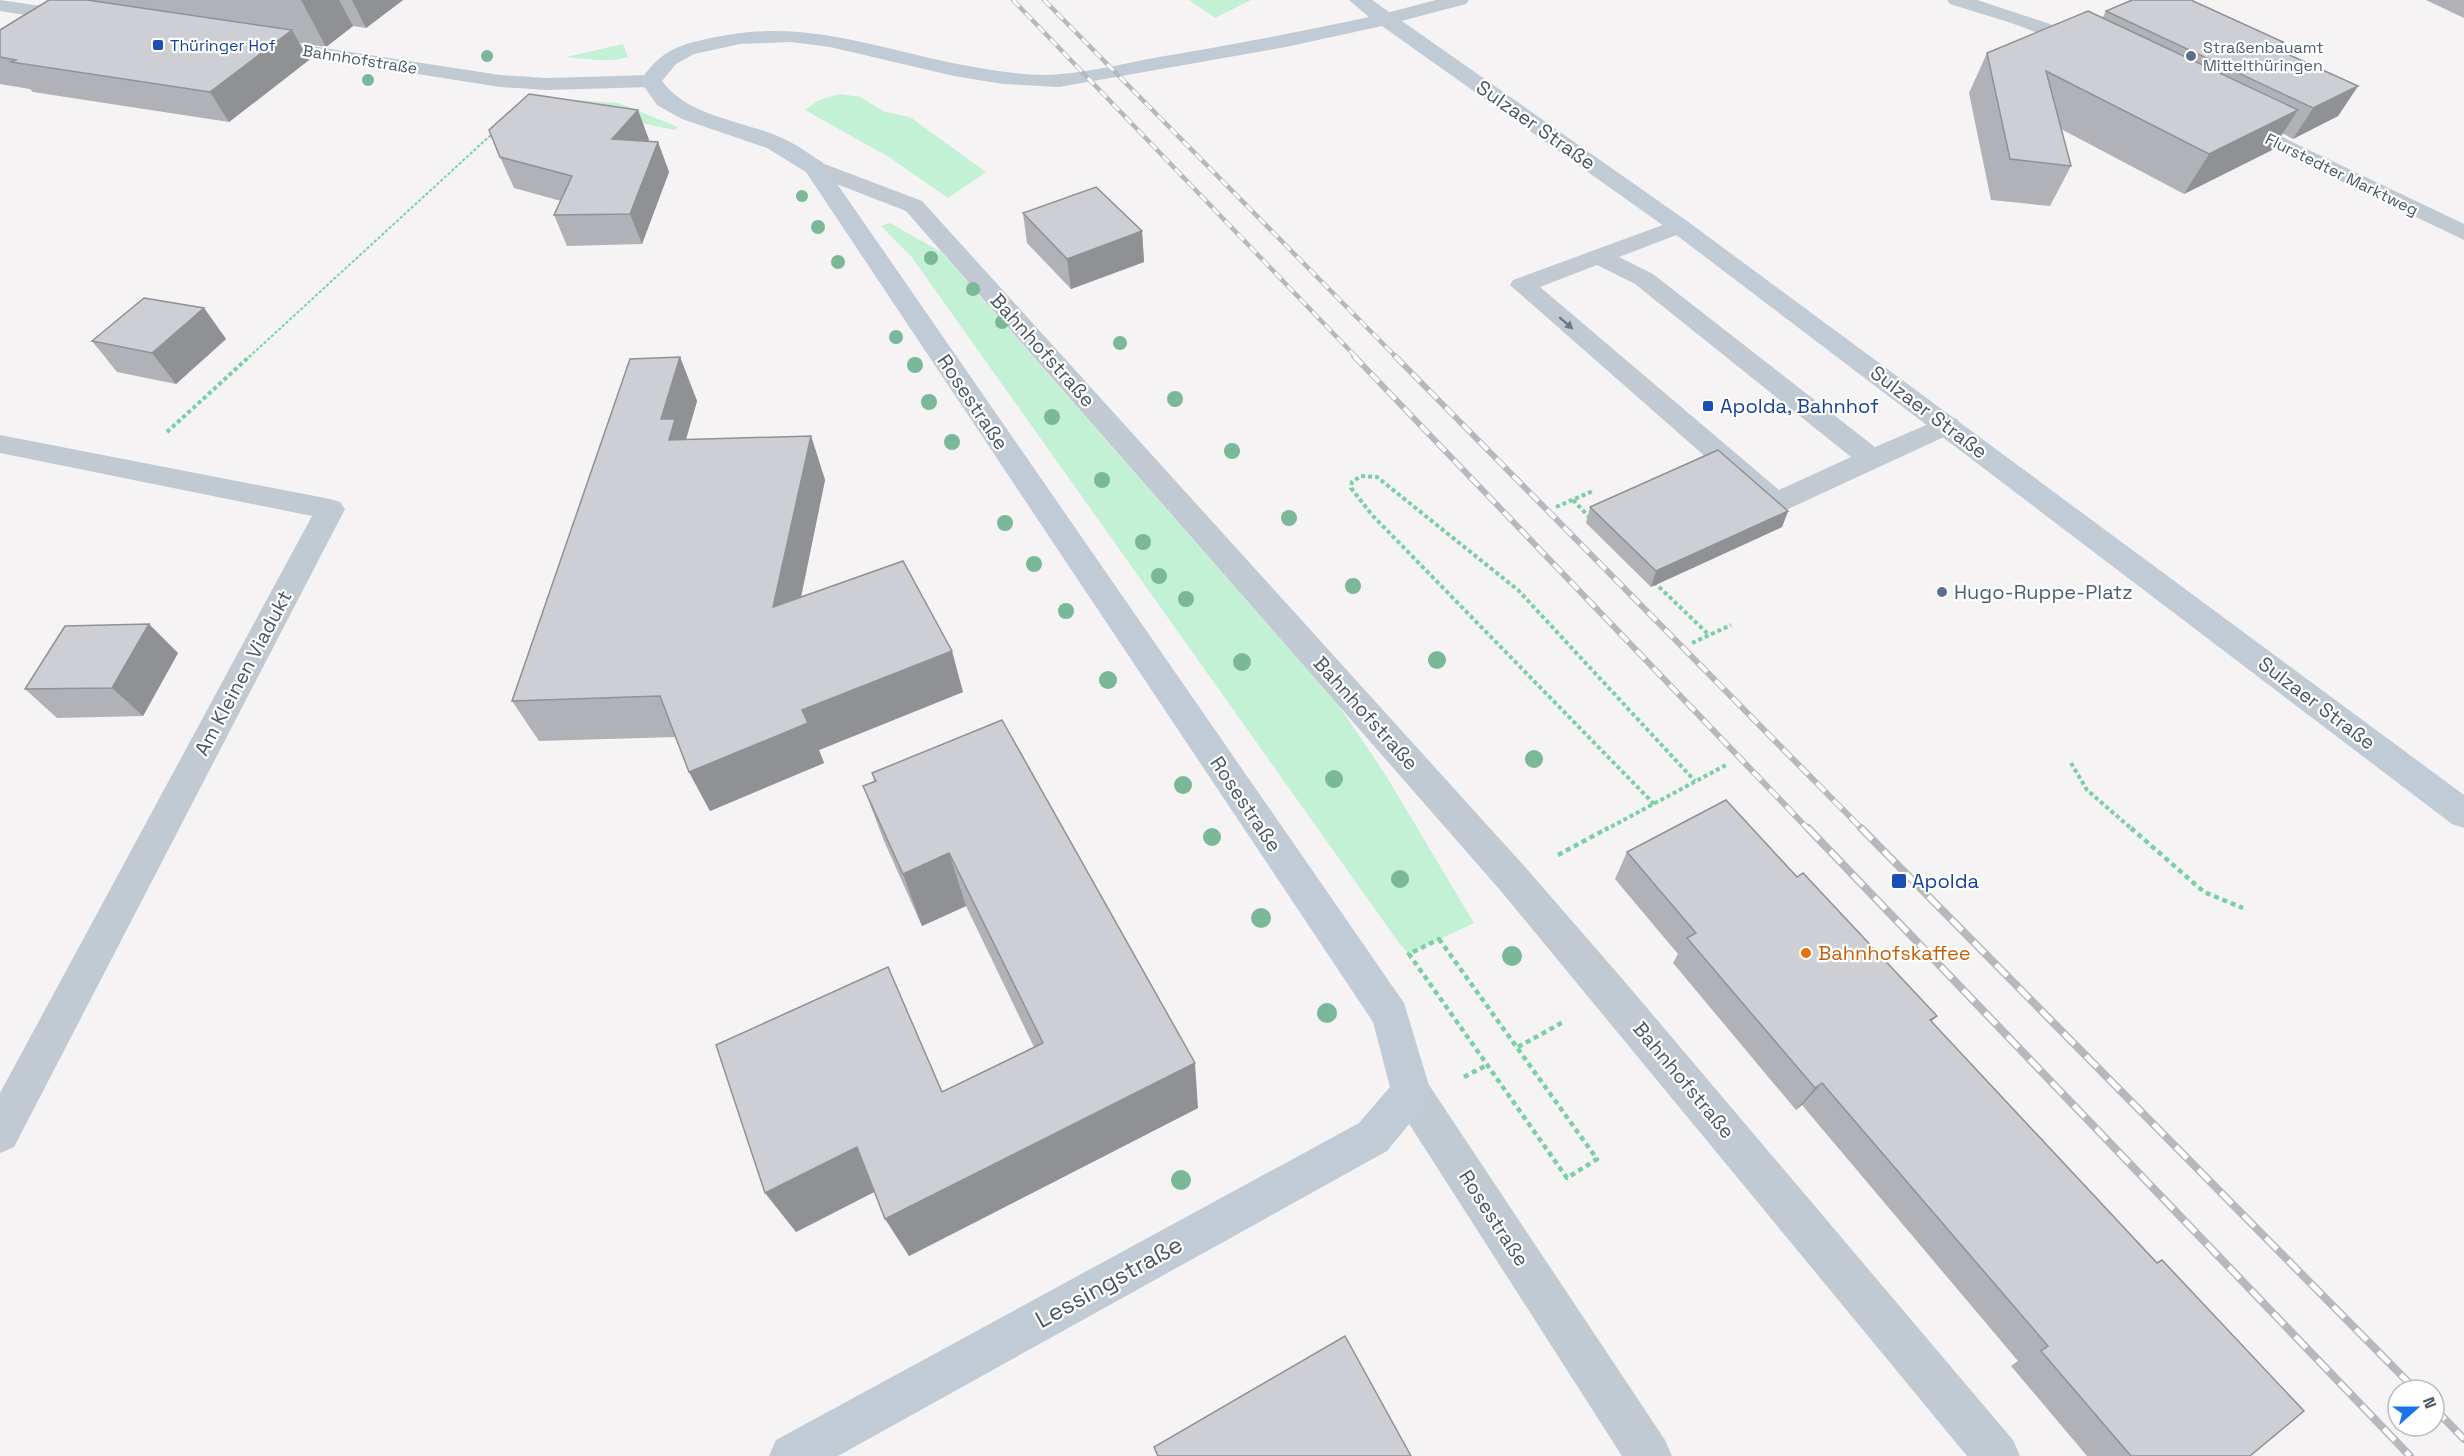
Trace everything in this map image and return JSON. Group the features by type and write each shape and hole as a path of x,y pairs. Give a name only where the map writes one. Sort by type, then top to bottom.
{"main road":[{"name":"Sulzaer Straße","path":"1359,0 1679,226 2464,814"},
{"path":"651,81 669,60 687,49 740,38 791,36 830,41 954,70 1003,78 1059,81 1277,43 1386,19"},
{"name":"Bahnhofstraße","path":"651,81 665,100 690,114 776,143 814,167"},
{"name":"Rosestraße","path":"814,167 1390,1015 1412,1092"},
{"name":"Lessingstraße","path":"792,1456 1373,1137 1412,1092"}],"street":[{"path":"1386,19 1459,0"},
{"path":"1958,0 2049,30 2103,57"},
{"path":"0,4 96,21"},
{"name":"Bahnhofstraße","path":"237,40 500,81 547,84 651,81"},
{"name":"Flurstedter Marktweg","path":"2219,114 2464,233"},
{"name":"Bahnhofstraße","path":"814,167 906,193 1513,879 1620,1003 1997,1456"},
{"path":"1679,226 1522,285 1776,503 1947,425"},
{"path":"1598,256 1644,279 1872,459"},
{"name":"Am Kleinen Viadukt","path":"0,444 330,509 0,1133"},
{"name":"Rosestraße","path":"1412,1092 1649,1456"}],"path":[{"path":"127,469 547,84"},
{"path":"1654,804 1372,515 1351,488 1352,482 1361,476 1377,477 1518,590 1695,782"},
{"path":"1556,507 1593,492"},
{"path":"1573,500 1594,521"},
{"path":"1649,576 1709,635"},
{"path":"1692,643 1731,625"},
{"path":"2072,763 2087,790 2204,892 2243,908"},
{"path":"1513,879 1726,765"},
{"path":"1409,954 1440,939 1598,1159 1567,1178 1450,1011"},
{"path":"1518,1047 1567,1020"}],"green space":[{"path":"1189,0 1251,0 1215,18"},
{"path":"623,44 628,57 620,59 566,57"},
{"path":"840,94 860,97 885,112 910,117 986,172 948,198 889,157 805,110 819,100"},
{"path":"575,100 619,103 678,127 675,130 565,108"},
{"path":"890,223 941,252 1339,706 1385,774 1474,923 1409,954 1399,943 911,256 881,226"}],"building":[{"path":"49,0 87,0 292,30 210,92 11,62 16,60 0,57 0,30"},
{"path":"2132,0 2191,0 2283,42 2272,47 2358,86 2313,108 2106,11"},
{"path":"2088,11 2298,110 2209,154 2046,71 2071,166 2010,159 1987,53"},
{"path":"529,94 638,110 612,139 658,142 630,214 554,215 572,176 500,157 489,130"},
{"path":"1096,187 1142,231 1067,259 1023,213"},
{"path":"144,298 204,308 152,353 92,341"},
{"path":"680,357 661,419 675,419 669,440 811,436 773,607 903,561 952,651 802,710 808,723 689,772 660,696 512,701 630,359"},
{"path":"1718,450 1788,511 1656,571 1590,507"},
{"path":"149,624 112,688 25,689 65,626"},
{"path":"1002,720 1195,1063 885,1219 857,1147 765,1193 716,1045 888,967 942,1092 1043,1043 949,853 903,874 863,786 876,781 872,773"},
{"path":"1726,800 1797,877 1803,873 1937,1016 1930,1020 2157,1263 2162,1260 2304,1411 2250,1456 2131,1456 2041,1351 2048,1346 1822,1083 1815,1088 1687,938 1696,933 1627,852"},
{"path":"1345,1336 1411,1456 1158,1456 1154,1447"}],"railway":[{"path":"1013,0 1356,357"},
{"path":"1044,0 1396,357"},
{"path":"1354,356 1809,830"},
{"path":"1395,356 1863,830"},
{"path":"1808,828 2410,1456"},
{"path":"1861,828 2404,1378"},
{"path":"2446,1420 2464,1439"}],"place":[{"name":"Thüringer Hof","path":"158,45"},
{"name":"Straßenbauamt Mittelthüringen","path":"2191,56"},
{"name":"Apolda, Bahnhof","path":"1708,406"},
{"name":"Hugo-Ruppe-Platz","path":"1942,592"},
{"name":"Apolda","path":"1899,881"},
{"name":"Bahnhofskaffee","path":"1806,953"}]}
